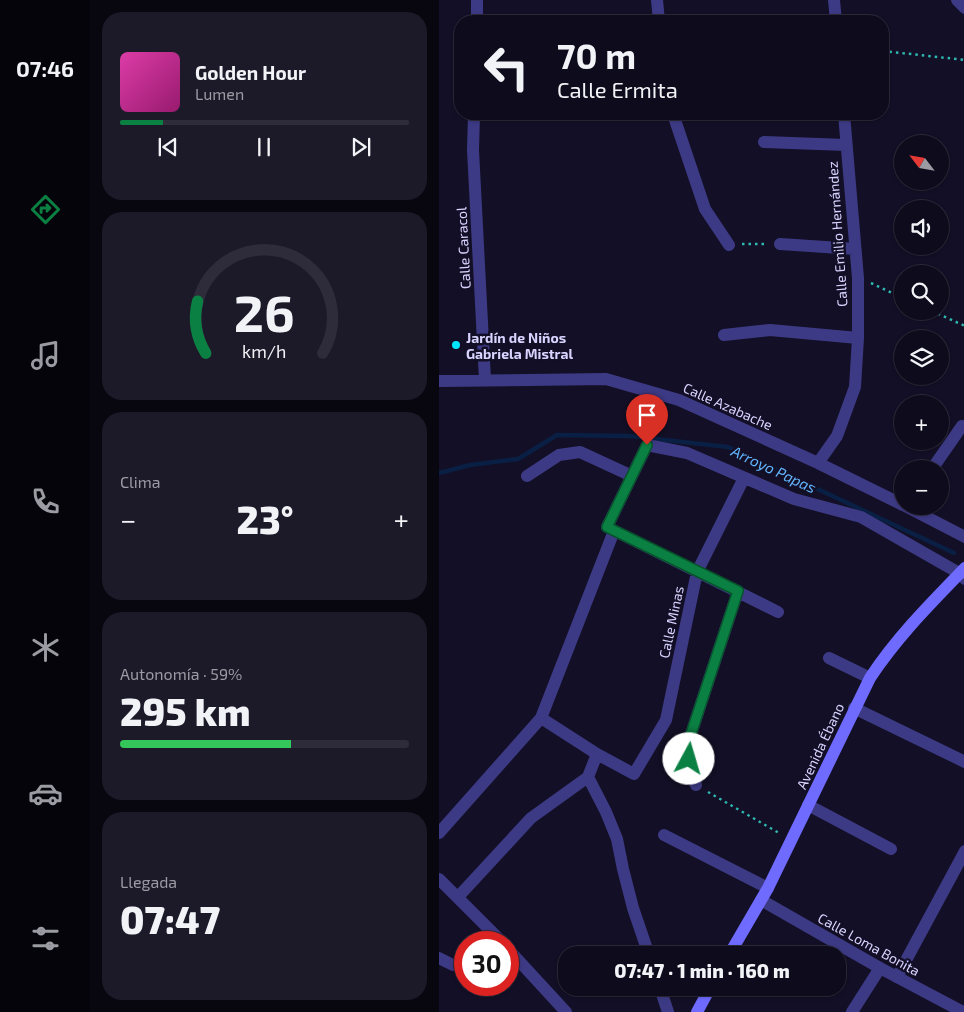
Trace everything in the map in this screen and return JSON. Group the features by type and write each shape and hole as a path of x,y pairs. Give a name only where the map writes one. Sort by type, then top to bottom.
{"main road":[{"name":"Avenida Ébano","path":"734,946 768,888 870,678 887,653 908,628 963,573"},
{"path":"697,1012 706,996"}],"street":[{"path":"477,0 477,15"},
{"path":"657,0 658,15"},
{"path":"834,0 835,15"},
{"path":"957,0 964,8"},
{"name":"Calle Caracol","path":"474,120 474,160 485,380"},
{"path":"675,120 705,209 729,244"},
{"name":"Calle Emilio Hernández","path":"818,463 837,436 855,388 858,338 858,278 844,120"},
{"path":"763,142 846,146"},
{"path":"780,244 855,249"},
{"path":"724,335 770,330 858,338"},
{"name":"Calle Azabache","path":"439,381 606,379 679,400 818,463 894,501"},
{"path":"938,460 962,426"},
{"path":"439,833 541,718 611,529 632,476 647,445 687,453 794,500 861,517 963,573"},
{"path":"527,476 559,455 580,452 632,476"},
{"name":"Calle Minas","path":"597,754 634,774 666,720 697,572 744,478"},
{"name":"Calle Azabache","path":"922,515 964,537"},
{"path":"611,529 779,612"},
{"path":"696,785 689,759 691,734 738,591"},
{"path":"829,658 870,678"},
{"path":"854,708 964,762"},
{"path":"458,897 531,818 588,776 597,754 541,718"},
{"path":"588,776 617,839 633,908 646,946"},
{"path":"809,805 891,849"},
{"path":"664,834 768,888"},
{"path":"897,977 964,851"},
{"path":"439,879 490,931"},
{"name":"Calle Loma Bonita","path":"761,900 880,968 963,1012"},
{"path":"439,958 453,965"},
{"path":"519,961 566,1012"},
{"path":"851,1012 880,968"},
{"path":"663,996 668,1012"}],"path":[{"path":"889,52 964,60"},
{"path":"729,244 780,244"},
{"path":"858,278 894,294"},
{"path":"949,319 964,326"},
{"path":"696,785 791,840"}],"waterway":[{"name":"Arroyo Papas","path":"439,473 470,465 518,459 557,435 629,436 728,447 954,553"}],"place":[{"name":"Jardín de Niños Gabriela Mistral","path":"456,345"}],"route":[{"path":"647,445 607,527 738,591 691,734 689,759"}]}
